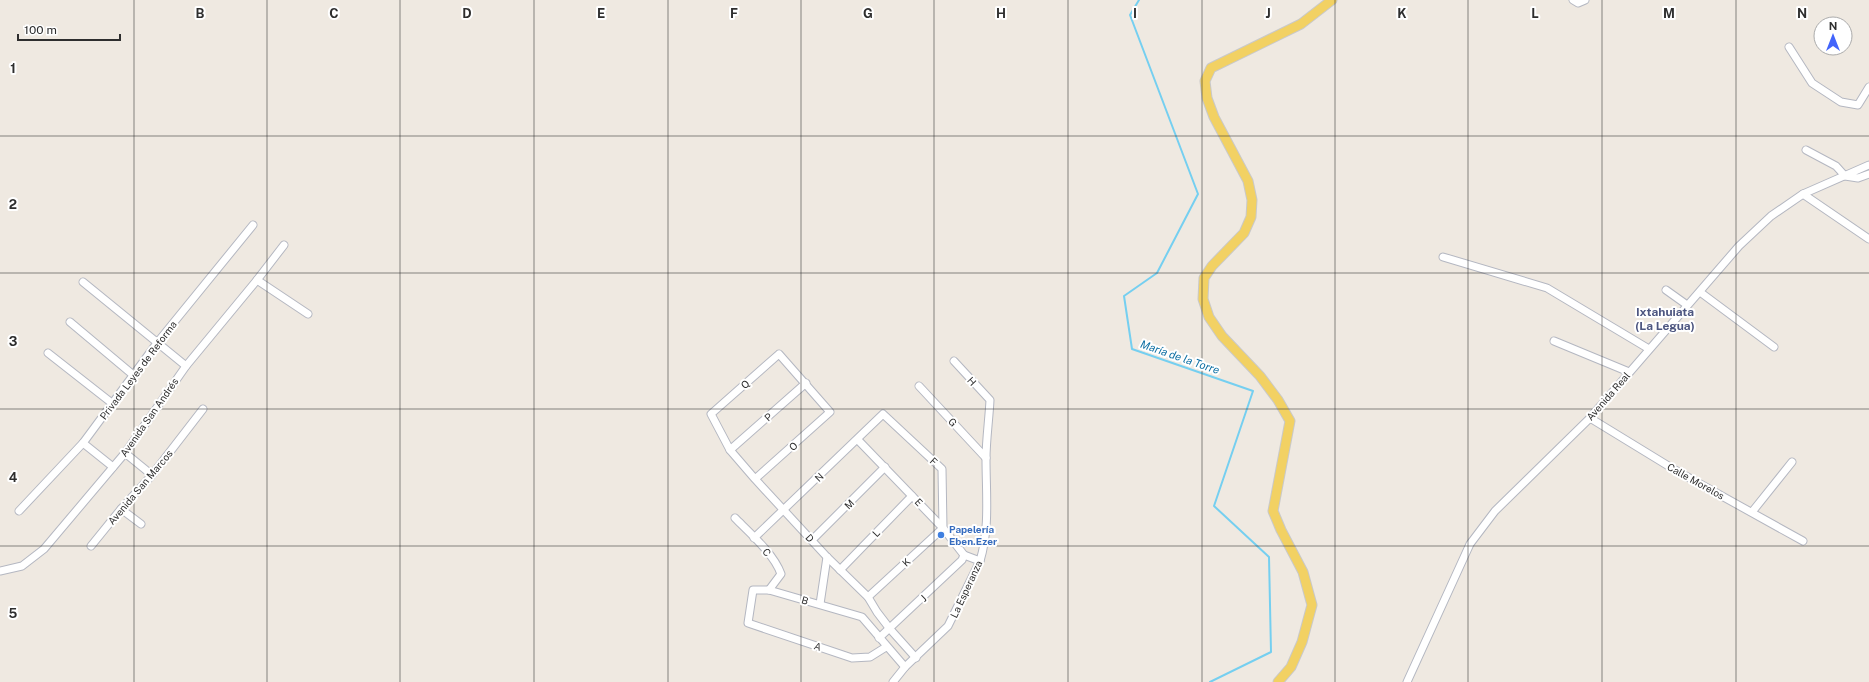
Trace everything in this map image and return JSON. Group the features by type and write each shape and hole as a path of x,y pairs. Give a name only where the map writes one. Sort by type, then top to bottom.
{"main road":[{"path":"1278,682 1291,667 1302,642 1312,605 1303,572 1281,530 1273,511 1290,421 1278,400 1260,376 1222,336 1209,317 1203,299 1204,278 1212,266 1244,233 1251,217 1252,200 1248,180 1214,117 1207,98 1205,81 1211,68 1301,24 1332,0"}],"street":[{"path":"1573,0 1578,3 1585,0"},
{"path":"1789,47 1812,83 1841,102 1858,106 1869,87"},
{"path":"1806,150 1836,166 1844,176 1858,178 1869,174"},
{"name":"Avenida Real","path":"1407,682 1474,538 1496,511 1590,418 1739,246 1771,216 1803,194 1869,165"},
{"path":"1803,194 1869,239"},
{"name":"Privada Leyes de Reforma","path":"19,511 83,443 113,404 132,374 253,225"},
{"name":"Avenida San Andrés","path":"0,571 22,566 44,549 125,453 186,366 284,245"},
{"path":"1444,257 1547,288 1649,349"},
{"path":"257,280 308,314"},
{"path":"83,282 186,366"},
{"path":"1666,290 1688,306"},
{"path":"1700,292 1774,347"},
{"path":"70,322 132,374"},
{"path":"1554,341 1629,372"},
{"path":"48,353 113,404"},
{"name":"Q","path":"711,414 779,354 806,384"},
{"name":"H","path":"954,361 990,400"},
{"name":"O","path":"755,479 830,412 806,384"},
{"name":"P","path":"730,450 806,384"},
{"name":"G","path":"919,386 986,458"},
{"name":"La Esperanza","path":"893,682 905,667 948,626 984,550 987,514 986,458 990,400"},
{"name":"Avenida San Marcos","path":"91,546 120,509 152,476 203,409"},
{"name":"D","path":"711,414 730,450 827,557 868,597 876,612 916,658"},
{"name":"N","path":"754,538 858,440 883,414"},
{"name":"F","path":"883,414 942,469 943,528"},
{"name":"Calle Morelos","path":"1590,418 1675,470 1803,541"},
{"name":"E","path":"858,440 886,467 943,528 964,555"},
{"path":"83,443 113,467"},
{"path":"125,453 152,476"},
{"path":"1752,512 1792,462"},
{"name":"M","path":"812,540 886,467"},
{"name":"L","path":"840,570 912,496"},
{"path":"120,509 142,524"},
{"name":"C","path":"735,518 779,567 781,574 769,590"},
{"name":"K","path":"868,597 943,528"},
{"path":"964,555 980,561"},
{"name":"J","path":"879,638 962,560 964,555"},
{"path":"820,604 827,557"},
{"name":"B","path":"748,623 752,590 769,590 862,617 879,638"},
{"name":"A","path":"748,623 852,658 870,657 886,647"},
{"path":"879,638 905,667"}],"waterway":[{"name":"María de la Torre","path":"1139,0 1130,15 1198,194 1157,273 1124,296 1132,349 1253,391 1214,506 1269,557 1271,652 1210,682"}],"place":[{"name":"Papelería Eben.Ezer","path":"941,535"}],"district":[{"name":"Ixtahuiata (La Legua)","path":"1665,319"}]}
